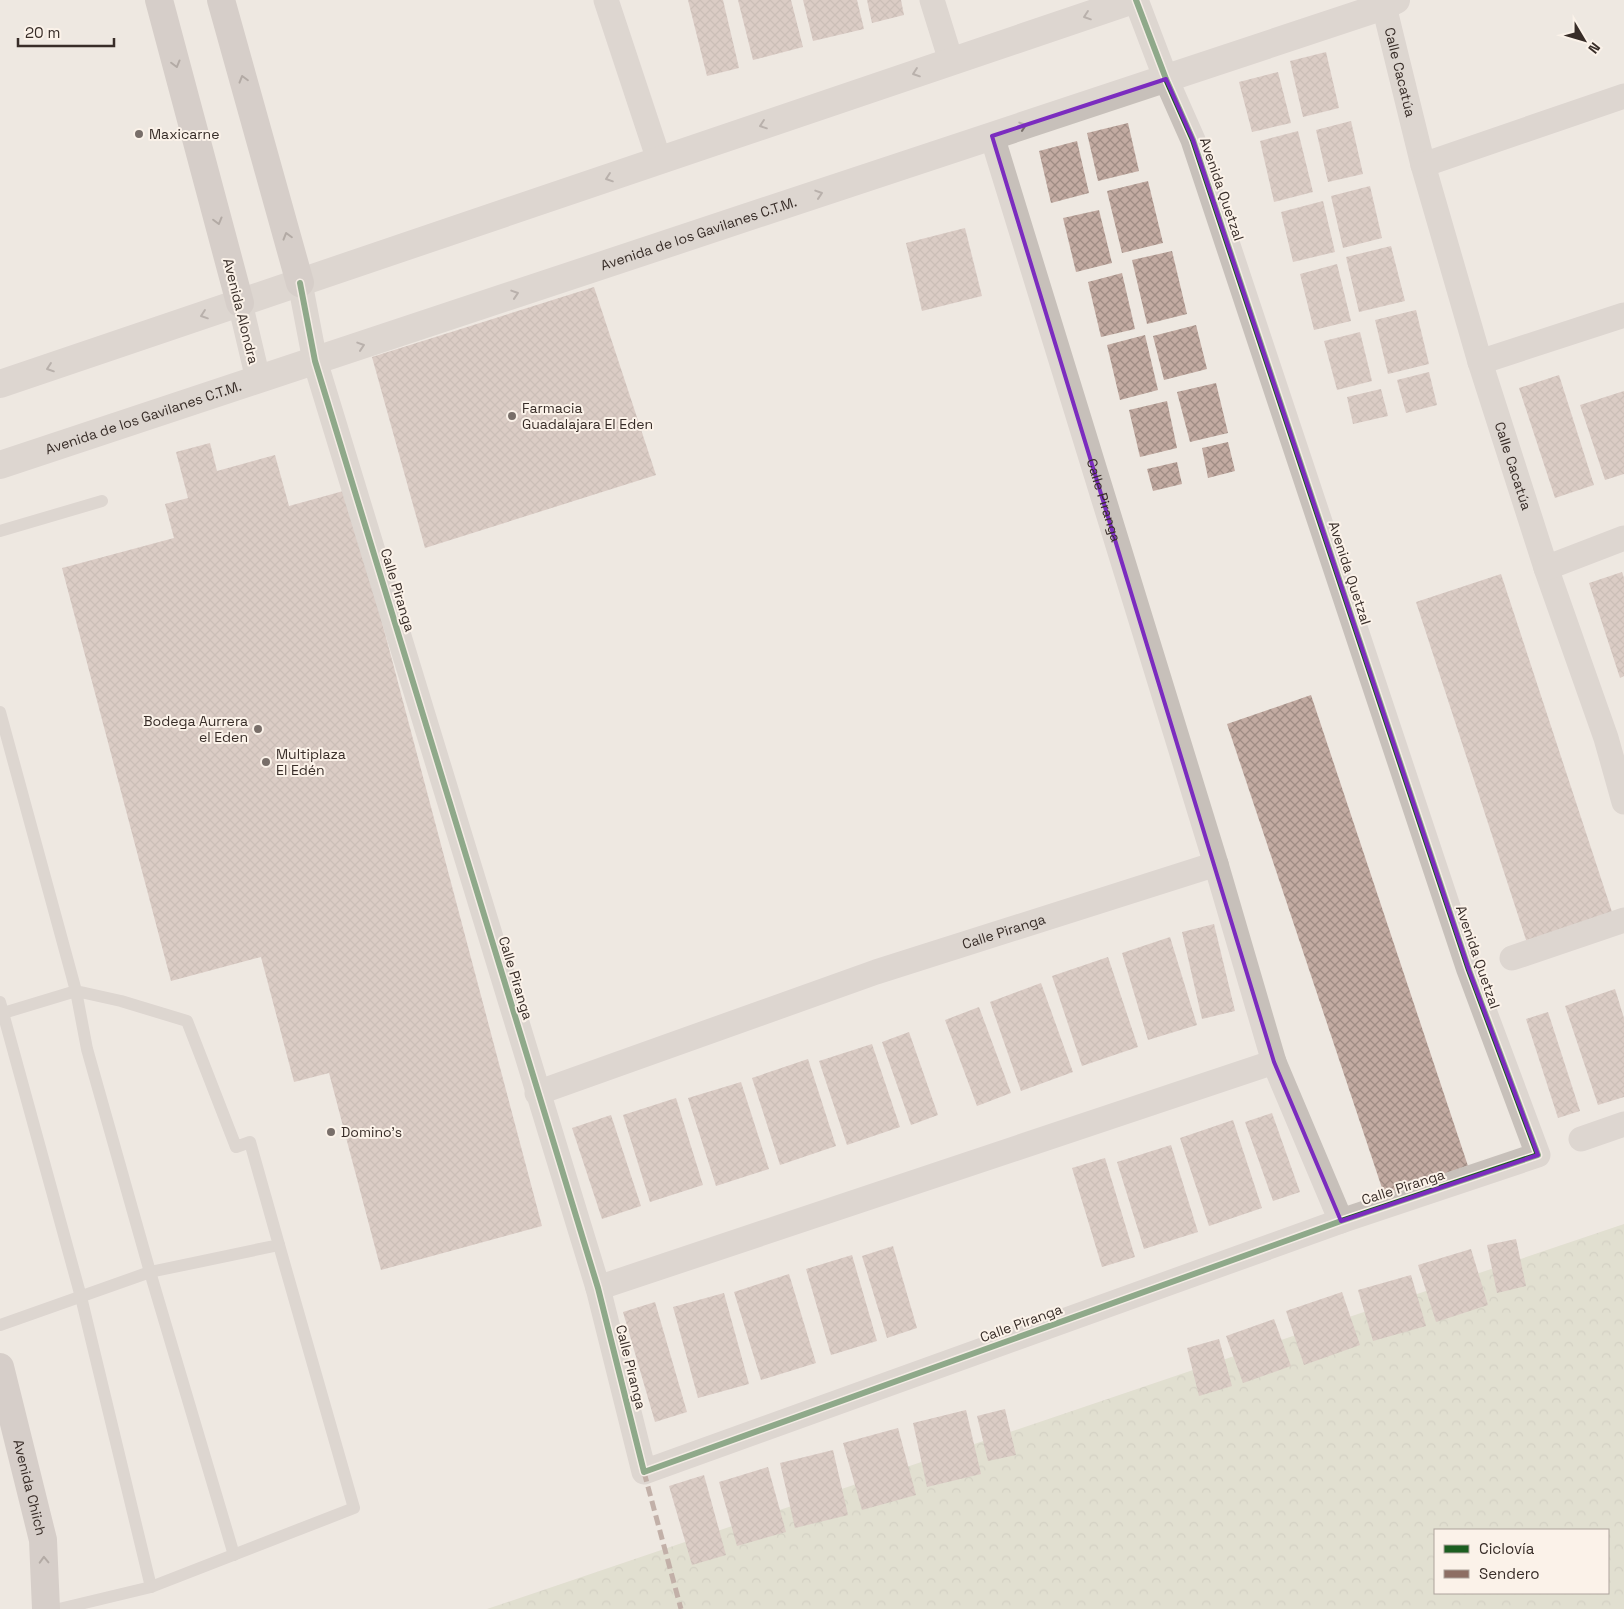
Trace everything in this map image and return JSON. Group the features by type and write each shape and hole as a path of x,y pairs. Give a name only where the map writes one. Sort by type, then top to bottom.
{"main road":[{"name":"Avenida Alondra","path":"159,0 240,303"},
{"path":"221,0 300,283"},
{"name":"Avenida Chiich","path":"0,1367 44,1540 46,1609"}],"street":[{"path":"606,0 659,160"},
{"path":"932,0 951,61"},
{"path":"0,384 1134,0"},
{"name":"Avenida Quetzal","path":"1134,0 1193,140 1469,970 1538,1155"},
{"name":"Avenida de los Gavilanes C.T.M.","path":"314,361 1390,3"},
{"name":"Calle Cacatúa","path":"1390,3 1423,166 1480,362 1546,568 1615,735 1624,802"},
{"path":"1423,166 1624,96"},
{"name":"Calle Piranga","path":"992,136 1216,864 1274,1062 1341,1221"},
{"path":"300,283 314,361"},
{"name":"Avenida Alondra","path":"240,303 258,379 314,361"},
{"path":"1480,362 1624,314"},
{"name":"Calle Piranga","path":"314,361 598,1288 644,1472 1341,1221 1538,1155"},
{"name":"Avenida de los Gavilanes C.T.M.","path":"0,465 258,379"},
{"path":"1546,568 1624,538"},
{"name":"Calle Piranga","path":"538,1093 876,972 1216,864"},
{"path":"1512,958 1624,920"},
{"path":"598,1288 1274,1062"},
{"path":"1581,1139 1624,1124"}],"lane":[{"path":"0,531 102,501"},
{"path":"0,712 76,991 87,1049 150,1272 234,1555"},
{"path":"59,1609 151,1587 354,1508 250,1142 236,1147 187,1021 121,1001 76,991 1,1010 81,1297 151,1587"},
{"path":"0,1324 150,1272 279,1245"}],"highlighted area":[{"path":"1166,79 1193,140 1469,970 1538,1155 1341,1221 1274,1062 992,136"}],"green space":[{"path":"1624,1224 1624,1609 487,1609"}],"building":[{"path":"688,0 723,0 739,68 707,76"},
{"path":"738,0 791,0 803,47 753,60"},
{"path":"803,0 857,0 864,29 813,41"},
{"path":"867,0 901,0 904,15 872,23"},
{"path":"1326,52 1339,108 1303,117 1290,61"},
{"path":"1278,72 1291,123 1252,132 1239,82"},
{"path":"1351,121 1363,174 1328,182 1316,130"},
{"path":"1128,123 1139,171 1098,181 1087,133"},
{"path":"1298,131 1313,192 1274,202 1260,141"},
{"path":"1077,141 1089,193 1051,203 1039,151"},
{"path":"1148,181 1163,243 1122,253 1107,191"},
{"path":"1370,186 1382,238 1343,248 1331,196"},
{"path":"1323,201 1335,252 1293,262 1281,212"},
{"path":"1099,210 1112,263 1076,272 1063,218"},
{"path":"965,228 982,296 922,311 906,243"},
{"path":"1391,246 1405,301 1359,312 1346,257"},
{"path":"1172,251 1187,314 1147,324 1132,260"},
{"path":"1337,264 1351,321 1314,330 1300,274"},
{"path":"1122,273 1135,329 1101,337 1088,282"},
{"name":"Farmacia Guadalajara El Eden","path":"594,287 656,475 425,548 372,357"},
{"path":"1416,310 1429,364 1388,374 1375,320"},
{"path":"1196,325 1207,369 1164,380 1153,336"},
{"path":"1360,332 1372,381 1337,390 1324,341"},
{"path":"1145,335 1158,390 1120,400 1107,345"},
{"path":"1429,372 1437,405 1406,413 1397,380"},
{"path":"1559,375 1594,485 1555,498 1519,388"},
{"path":"1216,383 1228,433 1190,442 1177,392"},
{"path":"1381,389 1388,416 1353,424 1347,397"},
{"path":"1624,391 1624,474 1605,480 1580,405"},
{"path":"1167,401 1177,448 1140,457 1129,410"},
{"path":"1228,442 1235,471 1208,478 1202,448"},
{"name":"Multiplaza El Edén","path":"210,443 217,471 275,455 289,506 347,490 542,1226 381,1270 329,1073 294,1082 261,957 171,981 62,568 174,538 165,504 188,498 176,452"},
{"path":"1177,462 1182,484 1153,491 1147,469"},
{"path":"1622,572 1624,578 1624,676 1620,678 1589,583"},
{"path":"1501,574 1615,921 1529,949 1416,602"},
{"path":"1311,695 1468,1166 1384,1194 1227,724"},
{"path":"1214,924 1235,1011 1202,1019 1182,932"},
{"path":"1170,937 1197,1025 1148,1040 1122,953"},
{"path":"1108,957 1138,1047 1082,1066 1052,976"},
{"path":"1041,983 1073,1072 1021,1091 990,1002"},
{"path":"1615,989 1624,1018 1624,1097 1598,1105 1565,1006"},
{"path":"979,1007 1011,1093 977,1106 945,1020"},
{"path":"1548,1012 1580,1111 1558,1118 1526,1019"},
{"path":"909,1032 938,1115 911,1125 882,1042"},
{"path":"872,1044 900,1127 847,1145 819,1061"},
{"path":"808,1059 836,1146 780,1165 752,1078"},
{"path":"741,1082 769,1169 716,1186 688,1098"},
{"path":"676,1098 703,1185 650,1202 623,1115"},
{"path":"1272,1113 1300,1192 1273,1201 1245,1122"},
{"path":"611,1115 641,1206 602,1219 572,1128"},
{"path":"1233,1120 1262,1208 1209,1226 1180,1138"},
{"path":"1171,1145 1198,1232 1144,1249 1117,1162"},
{"path":"1105,1158 1135,1257 1102,1267 1072,1168"},
{"path":"1516,1239 1526,1286 1497,1293 1487,1245"},
{"path":"893,1246 917,1328 887,1338 862,1256"},
{"path":"1471,1249 1488,1305 1436,1322 1418,1265"},
{"path":"852,1255 877,1341 831,1355 806,1269"},
{"path":"789,1274 816,1363 761,1380 734,1292"},
{"path":"1411,1275 1426,1326 1373,1341 1358,1290"},
{"path":"1342,1292 1360,1345 1304,1365 1286,1311"},
{"path":"724,1293 749,1384 698,1398 673,1307"},
{"path":"655,1302 687,1412 655,1422 623,1312"},
{"path":"1274,1319 1291,1366 1243,1383 1226,1336"},
{"path":"1219,1339 1232,1386 1199,1396 1187,1348"},
{"path":"1005,1409 1016,1455 988,1461 977,1416"},
{"path":"966,1410 981,1474 927,1487 913,1423"},
{"path":"898,1428 916,1495 862,1510 843,1443"},
{"path":"833,1450 848,1515 795,1528 780,1463"},
{"path":"768,1467 786,1532 737,1546 719,1482"},
{"path":"704,1475 726,1555 692,1565 669,1486"}],"marked path":[{"path":"644,1472 681,1609"}],"cycle path":[{"path":"300,283 315,361 598,1288 644,1472 1341,1221 1538,1155 1469,970 1193,140 1166,79 1136,0"}],"place":[{"name":"Maxicarne","path":"139,134"},
{"name":"Farmacia Guadalajara El Eden","path":"512,416"},
{"name":"Bodega Aurrera el Eden","path":"258,729"},
{"name":"Multiplaza El Edén","path":"266,762"},
{"name":"Domino's","path":"331,1132"}]}
